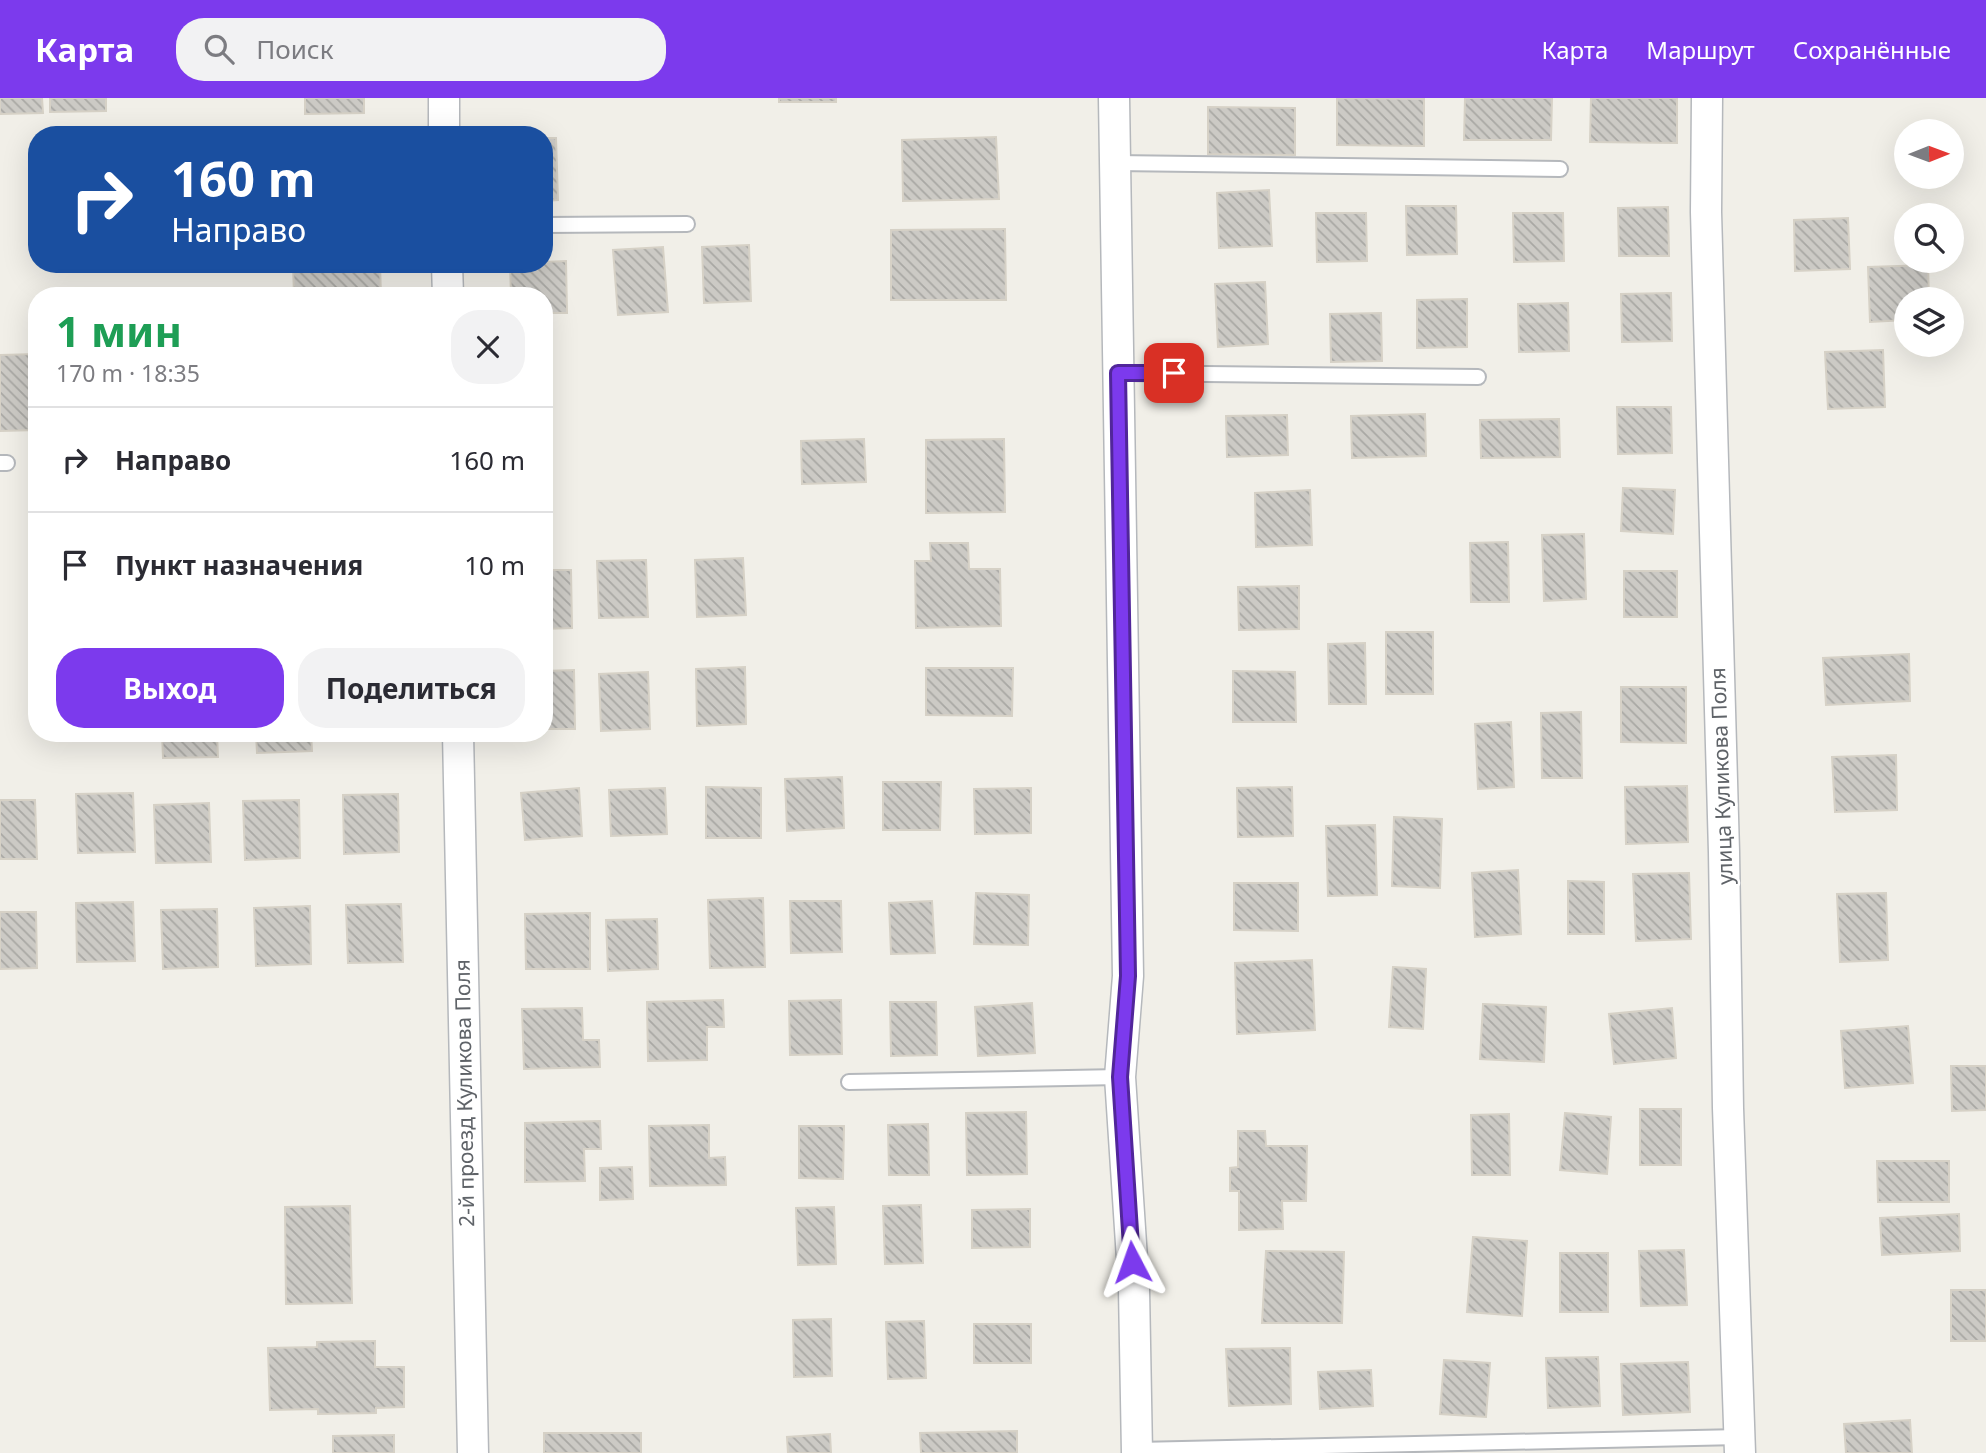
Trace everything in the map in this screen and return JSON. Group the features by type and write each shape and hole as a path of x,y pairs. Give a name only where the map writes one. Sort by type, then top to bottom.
{"street":[{"path":"444,98 444,126"},
{"path":"1114,98 1128,976 1120,1077 1134,1289 1137,1452"},
{"name":"улица Куликова Поля","path":"1707,98 1706,212 1724,852 1727,1095 1740,1445"},
{"name":"2-й проезд Куликова Поля","path":"458,742 473,1453"}],"lane":[{"path":"1115,163 1560,169"},
{"path":"553,225 687,224"},
{"path":"1118,373 1478,377"},
{"path":"849,1082 1120,1077"},
{"path":"1137,1452 1740,1445"}],"building":[{"path":"0,98 42,98 43,113 0,114"},
{"path":"50,98 106,98 106,111 50,112"},
{"path":"305,98 364,98 364,113 305,114"},
{"path":"779,98 836,98 836,102 779,102"},
{"path":"1337,98 1424,99 1424,146 1337,145"},
{"path":"1465,98 1552,98 1551,140 1464,140"},
{"path":"1591,98 1677,98 1677,143 1590,142"},
{"path":"1208,107 1295,108 1295,155 1208,154"},
{"path":"996,137 999,199 903,201 902,140"},
{"path":"553,138 556,138 558,200 553,200"},
{"path":"1269,190 1272,246 1219,248 1217,193"},
{"path":"1406,206 1456,206 1457,254 1407,255"},
{"path":"1668,207 1669,256 1619,256 1618,208"},
{"path":"1316,213 1366,213 1367,261 1317,262"},
{"path":"1513,213 1563,213 1564,261 1514,262"},
{"path":"1848,218 1850,269 1795,271 1794,220"},
{"path":"1005,229 1006,300 891,300 891,230"},
{"path":"749,245 751,301 704,303 702,247"},
{"path":"663,247 668,312 618,315 613,250"},
{"path":"566,261 567,313 553,313 553,287 511,287 510,273 553,273 553,262"},
{"path":"1894,266 1894,273 1928,273 1929,287 1894,287 1894,321 1870,322 1868,267"},
{"path":"293,273 380,273 381,287 294,287"},
{"path":"1265,282 1268,344 1218,347 1215,284"},
{"path":"1671,293 1672,341 1622,342 1621,294"},
{"path":"1467,299 1467,347 1417,348 1417,300"},
{"path":"1568,303 1569,351 1519,352 1518,304"},
{"path":"1381,313 1382,361 1331,362 1330,314"},
{"path":"1883,350 1885,407 1828,409 1825,352"},
{"path":"28,354 28,430 0,431 0,355"},
{"path":"1617,407 1671,407 1672,453 1618,454"},
{"path":"1425,414 1426,456 1352,458 1351,416"},
{"path":"1287,415 1288,455 1227,457 1226,416"},
{"path":"1559,419 1560,457 1481,458 1480,420"},
{"path":"864,439 866,482 802,484 801,441"},
{"path":"1004,439 1005,512 926,513 926,440"},
{"path":"1623,488 1675,490 1673,534 1621,531"},
{"path":"1310,490 1312,545 1256,547 1255,493"},
{"path":"1584,534 1586,599 1544,601 1542,535"},
{"path":"1508,542 1509,602 1471,602 1470,543"},
{"path":"930,543 968,543 969,569 1000,569 1001,626 916,628 915,561 931,561"},
{"path":"743,558 746,615 697,617 695,560"},
{"path":"646,560 648,617 599,618 597,561"},
{"path":"553,570 571,570 572,628 553,629"},
{"path":"1624,571 1677,571 1677,617 1624,617"},
{"path":"1299,586 1299,629 1239,630 1238,587"},
{"path":"1386,632 1433,632 1433,694 1386,694"},
{"path":"1365,643 1366,704 1329,704 1328,644"},
{"path":"1909,654 1910,701 1826,705 1823,658"},
{"path":"745,667 746,724 697,726 696,669"},
{"path":"926,668 1013,668 1012,716 926,715"},
{"path":"574,670 575,729 553,729 553,671"},
{"path":"1233,671 1295,672 1296,722 1233,722"},
{"path":"648,672 650,729 601,731 599,674"},
{"path":"1621,687 1686,687 1686,743 1621,742"},
{"path":"1581,712 1582,778 1542,778 1541,713"},
{"path":"1511,722 1514,787 1478,789 1475,724"},
{"path":"162,742 217,742 218,757 163,758"},
{"path":"256,742 312,742 312,751 257,753"},
{"path":"1896,755 1897,810 1835,812 1832,757"},
{"path":"842,777 844,828 787,831 785,779"},
{"path":"883,782 941,782 940,830 883,830"},
{"path":"1687,786 1688,842 1626,844 1625,787"},
{"path":"706,787 761,788 761,838 706,838"},
{"path":"1292,787 1293,836 1238,837 1237,788"},
{"path":"579,788 582,836 525,840 521,793"},
{"path":"665,788 667,834 611,836 609,790"},
{"path":"1031,788 1031,833 975,834 974,789"},
{"path":"133,793 135,852 78,853 76,794"},
{"path":"398,794 399,852 344,854 343,795"},
{"path":"0,800 35,800 37,859 0,859"},
{"path":"299,800 300,858 245,860 243,801"},
{"path":"209,803 211,862 156,863 154,805"},
{"path":"1394,817 1442,819 1440,888 1392,886"},
{"path":"1375,825 1377,895 1328,896 1326,826"},
{"path":"1518,870 1521,934 1475,937 1472,873"},
{"path":"1689,873 1691,939 1636,941 1633,874"},
{"path":"1568,881 1604,882 1604,934 1568,934"},
{"path":"1234,883 1298,883 1298,931 1234,930"},
{"path":"976,893 1029,895 1028,945 974,944"},
{"path":"1886,893 1888,960 1840,962 1837,894"},
{"path":"763,898 765,967 710,968 708,900"},
{"path":"790,901 841,901 842,952 791,953"},
{"path":"932,901 935,953 891,954 889,903"},
{"path":"133,902 135,961 77,962 76,903"},
{"path":"401,904 403,962 348,963 346,905"},
{"path":"310,906 311,964 256,966 254,908"},
{"path":"217,909 218,967 163,969 161,910"},
{"path":"0,912 36,912 37,968 0,969"},
{"path":"590,913 590,969 526,969 525,914"},
{"path":"657,919 658,969 608,971 606,920"},
{"path":"1312,960 1315,1030 1237,1034 1235,963"},
{"path":"1393,967 1426,969 1423,1029 1389,1027"},
{"path":"723,1000 724,1027 707,1027 707,1060 648,1061 647,1002"},
{"path":"841,1000 842,1054 790,1055 789,1001"},
{"path":"890,1002 936,1002 937,1055 891,1056"},
{"path":"1032,1003 1035,1053 978,1056 975,1007"},
{"path":"1483,1004 1546,1007 1544,1062 1480,1059"},
{"path":"582,1008 583,1040 599,1040 600,1067 524,1069 522,1009"},
{"path":"1672,1008 1676,1058 1614,1064 1609,1014"},
{"path":"1908,1026 1913,1083 1845,1088 1841,1031"},
{"path":"1951,1066 1986,1066 1986,1110 1952,1111"},
{"path":"1640,1109 1681,1109 1681,1165 1640,1165"},
{"path":"1026,1112 1027,1174 967,1175 966,1113"},
{"path":"1565,1113 1611,1117 1607,1174 1560,1170"},
{"path":"1509,1114 1510,1175 1472,1175 1471,1115"},
{"path":"600,1121 601,1149 584,1149 585,1181 525,1182 525,1123"},
{"path":"928,1124 929,1175 889,1175 888,1125"},
{"path":"709,1125 709,1158 725,1157 726,1185 650,1186 649,1126"},
{"path":"799,1126 844,1126 843,1179 799,1178"},
{"path":"1238,1131 1265,1131 1266,1146 1307,1146 1306,1201 1282,1201 1283,1229 1239,1230 1239,1191 1230,1191 1230,1168 1238,1167"},
{"path":"1877,1161 1949,1161 1949,1202 1878,1202"},
{"path":"632,1167 633,1199 600,1200 600,1168"},
{"path":"921,1205 923,1263 885,1264 883,1206"},
{"path":"350,1206 352,1303 286,1304 285,1207"},
{"path":"834,1207 836,1264 798,1265 796,1208"},
{"path":"1030,1209 1030,1247 972,1248 972,1210"},
{"path":"1959,1214 1960,1251 1882,1255 1880,1218"},
{"path":"1473,1237 1527,1241 1522,1316 1467,1312"},
{"path":"1684,1250 1687,1305 1641,1306 1639,1251"},
{"path":"1266,1251 1344,1252 1342,1323 1262,1323"},
{"path":"1560,1253 1608,1253 1608,1312 1560,1312"},
{"path":"1951,1290 1986,1290 1986,1341 1951,1341"},
{"path":"831,1319 832,1376 794,1377 793,1320"},
{"path":"924,1321 926,1378 888,1379 886,1322"},
{"path":"974,1324 1031,1324 1031,1363 974,1363"},
{"path":"375,1341 375,1367 404,1367 404,1407 376,1408 376,1413 318,1414 318,1409 270,1410 268,1348 317,1347 317,1342"},
{"path":"1290,1348 1291,1404 1229,1406 1226,1349"},
{"path":"1598,1357 1600,1406 1548,1408 1546,1358"},
{"path":"1444,1360 1490,1363 1486,1417 1440,1414"},
{"path":"1688,1362 1690,1412 1623,1415 1621,1364"},
{"path":"1371,1370 1373,1406 1320,1409 1318,1372"},
{"path":"1910,1420 1912,1453 1846,1453 1844,1424"},
{"path":"1017,1431 1017,1453 921,1453 920,1433"},
{"path":"544,1433 641,1433 641,1453 544,1453"},
{"path":"830,1434 831,1453 788,1453 787,1437"},
{"path":"394,1435 394,1453 333,1453 333,1436"}],"route":[{"path":"1132,1262 1120,1077 1128,976 1118,373 1174,373"}]}
